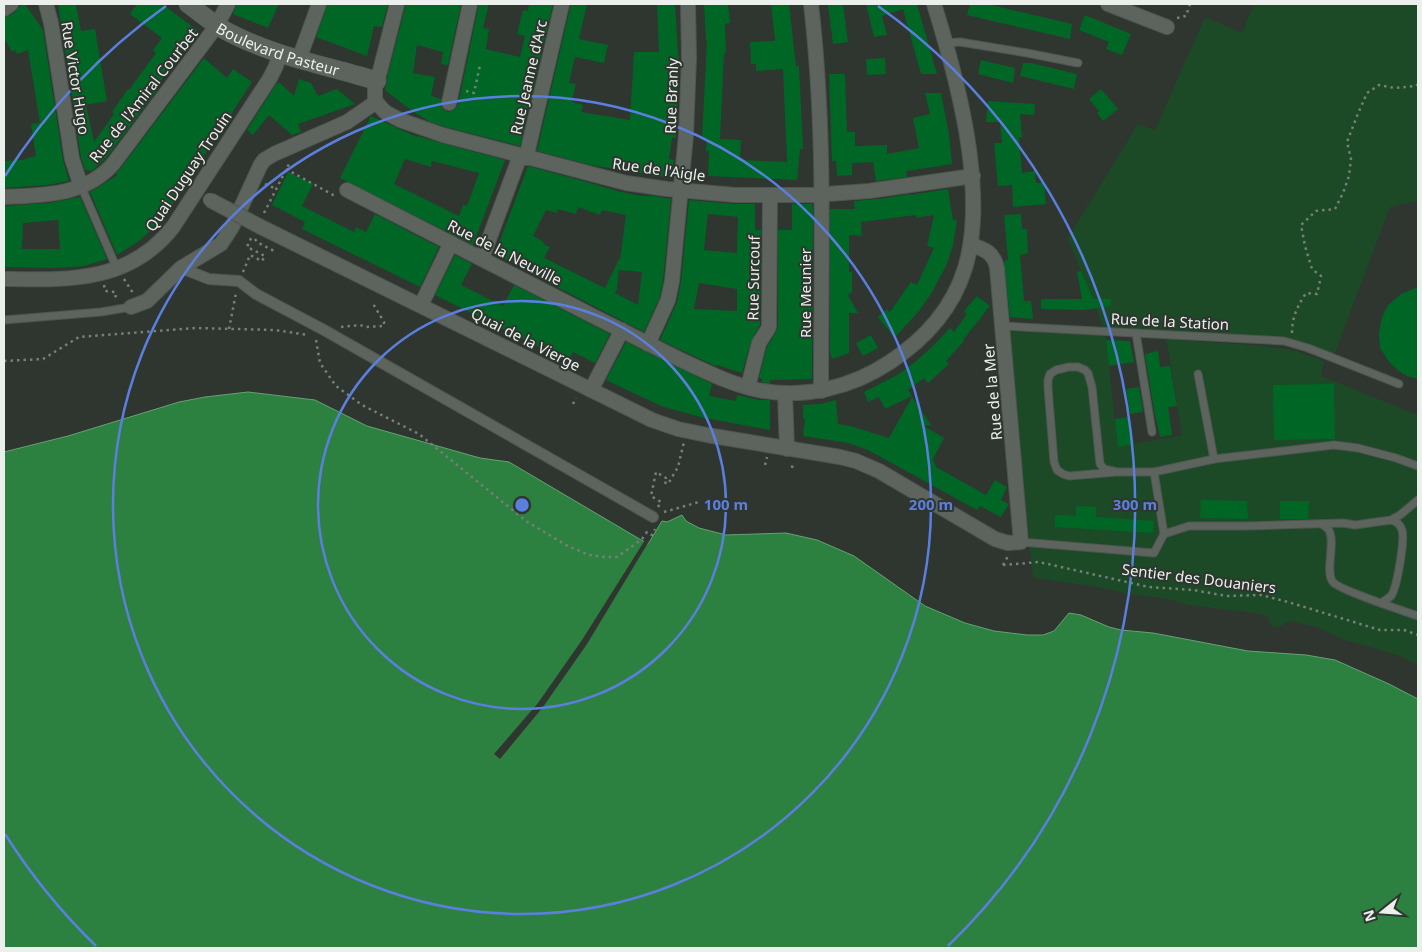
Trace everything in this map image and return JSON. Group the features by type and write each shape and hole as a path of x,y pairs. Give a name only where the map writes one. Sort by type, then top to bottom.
{"street":[{"path":"4,9 11,4"},
{"name":"Rue Victor Hugo","path":"46,4 51,23 72,159 81,186"},
{"name":"Boulevard Pasteur","path":"188,4 239,38 299,59 377,80"},
{"name":"Rue de l'Amiral Courbet","path":"4,198 58,193 97,179 113,164 217,25 228,4"},
{"path":"299,59 320,4"},
{"path":"131,307 143,303 153,296 181,268 221,244 232,227 260,166 266,158 347,122 376,102 375,87 397,4"},
{"path":"449,103 470,4"},
{"name":"Rue Jeanne d'Arc","path":"482,258 523,157 562,4"},
{"name":"Rue Branly","path":"648,344 671,290 675,258 686,135 689,41 688,4"},
{"name":"Rue Meunier","path":"811,4 818,78 821,195 822,391"},
{"name":"Rue de la Neuville","path":"347,190 648,344 722,379 748,388 785,393 822,391 842,386 873,373 898,357 925,335 938,320 954,294 962,276 971,245 974,221 973,176 963,110 947,43 934,4"},
{"path":"1108,4 1167,27"},
{"name":"Quai Duguay Trouin","path":"4,279 69,279 96,275 117,269 139,258 148,251 173,227 270,78 280,53"},
{"name":"Rue de l'Aigle","path":"376,102 385,112 408,124 442,135 626,183 681,190 735,195 821,195 880,190 973,176"},
{"name":"Quai de la Vierge","path":"196,191 256,233 421,305 646,417 687,431 849,459 879,471 995,539 1004,542 1017,542"},
{"name":"Rue Surcouf","path":"748,388 758,344 769,326 770,196"},
{"path":"421,305 451,243"},
{"name":"Rue de la Mer","path":"971,245 988,251 996,263 1003,326 1017,542"},
{"path":"181,268 209,279 238,281 256,294 324,330 654,522"},
{"path":"591,390 622,330"},
{"path":"785,393 786,449"}],"lane":[{"path":"947,43 960,42 1078,63"},
{"name":"Rue Victor Hugo","path":"81,186 117,269"},
{"path":"4,320 108,311 131,307"},
{"name":"Rue de la Station","path":"1003,326 1284,341 1399,384"},
{"path":"1136,333 1152,432"},
{"path":"1118,472 1104,469 1100,464 1092,388 1088,373 1086,370 1078,367 1056,370 1050,374 1048,380 1053,454 1057,470 1069,476 1118,472 1154,472 1214,458 1334,445 1358,448 1418,466"},
{"path":"1198,374 1214,458"},
{"path":"1017,542 1154,553 1164,534 1154,472"},
{"path":"1164,534 1189,526 1342,523 1356,525 1391,520 1413,506 1418,500"},
{"path":"1381,603 1391,596 1394,588 1404,540 1399,523 1391,520"},
{"path":"1331,536 1335,528 1342,523"},
{"path":"1321,524 1328,529 1331,536 1330,577 1332,580 1339,586 1418,616"}],"path":[{"path":"452,88 474,93 480,65"},
{"path":"1291,343 1295,310 1306,293 1317,294 1321,276 1312,269 1304,246 1301,225 1316,211 1335,209 1343,193 1349,176 1351,159 1347,142 1367,93 1379,85 1395,88 1416,86 1418,84"},
{"path":"266,208 292,159"},
{"path":"286,169 317,186"},
{"path":"256,233 257,242 274,251"},
{"path":"248,261 250,255 262,261 265,256 247,247 256,233"},
{"path":"229,329 238,281"},
{"path":"104,285 105,291 115,292 116,296 107,302 108,311"},
{"path":"345,326 384,326 384,322 372,302"},
{"path":"4,361 43,358 80,337 196,328 275,330 302,335"},
{"path":"315,336 320,363 336,386 362,405 419,434 526,521 566,545 589,554 617,557 642,539 647,532 652,535 654,522 659,521 664,512 699,502"},
{"path":"661,502 651,496 656,472 666,478 664,482 668,484 678,467 687,431"},
{"name":"Sentier des Douaniers","path":"1003,565 1039,562 1149,587 1193,590 1227,596 1262,596 1380,630 1404,630 1418,635"}],"shaded area":[{"path":"1254,4 1418,4 1418,201 1390,207 1333,358 1284,341 1180,340 1294,350 1324,361 1321,376 1418,415 1418,665 1400,656 1342,639 1317,627 1289,621 1279,627 1271,626 1268,616 1188,605 1164,598 1133,595 1092,586 1033,578 1009,331 1106,334 1068,238 1138,124 1155,130 1205,17 1242,33","holes":["1107,335 1165,339 1182,435 1118,447"]},
{"path":"248,392 315,400 367,426 480,458 509,462 648,544 662,521 667,522 682,515 686,521 699,528 726,535 786,533 817,540 854,556 925,606 965,623 994,631 1043,635 1054,631 1069,613 1081,615 1121,630 1153,633 1248,651 1306,655 1335,660 1389,684 1418,699 1418,948 4,948 4,452 68,436 179,402"}],"pier":[{"path":"649,537 651,538 587,644 543,707 500,759 494,754 538,703 582,640 645,540 647,541"}],"building":[{"path":"21,4 25,4 43,30 63,160 69,181 47,185 4,188 4,161 22,160 36,156 31,124 40,123 28,50 17,54 15,50 12,52 4,38 4,18 16,11"},
{"path":"58,4 76,4 81,31 95,29 107,101 86,105 94,142 114,114 112,112 128,89 156,53 153,50 162,38 130,14 137,4 162,4 197,30 157,86 159,88 106,158 92,171 85,170 81,157"},
{"path":"237,4 279,4 268,28 233,14"},
{"path":"328,4 388,4 382,27 374,26 367,56 316,37"},
{"path":"406,4 461,4 448,65 441,64 443,52 417,45 413,73 435,77 431,96 441,99 441,106 448,112 455,109 458,105 479,4 489,4 483,28 489,29 486,49 520,57 525,36 517,34 523,10 528,11 529,4 553,4 520,146 428,121 386,91 387,78"},
{"path":"571,4 587,4 579,39 608,45 604,63 575,57 569,83 576,84 572,102 583,105 581,112 630,120 634,52 659,52 657,4 675,4 679,67 676,138 672,138 669,159 674,160 671,178 591,165 537,151"},
{"path":"704,4 728,4 730,23 725,24 726,53 724,53 720,139 741,140 740,160 787,162 783,69 756,71 756,64 751,64 750,42 775,41 771,4 789,4 796,66 799,66 803,149 800,149 797,180 708,176 709,151 706,151 707,139 702,139 707,40"},
{"path":"828,4 843,4 848,42 833,44"},
{"path":"866,4 917,4 937,74 921,74 903,9 882,16 887,35 874,37"},
{"path":"970,4 987,4 1072,24 1070,39 967,15"},
{"path":"1085,15 1131,34 1122,55 1106,49 1109,42 1079,30"},
{"path":"204,58 227,78 233,69 252,82 160,222 139,241 117,255 90,192 118,175 115,174"},
{"path":"885,58 886,74 867,75 866,59"},
{"path":"981,60 1015,68 1013,83 978,74"},
{"path":"1023,63 1031,63 1077,74 1074,89 1020,76"},
{"path":"829,74 845,74 847,132 855,132 855,146 887,145 887,154 919,148 913,118 930,114 925,93 941,93 949,134 952,164 906,171 907,177 876,181 873,162 852,163 852,175 837,176 836,161 832,161"},
{"path":"299,79 311,83 318,96 337,89 355,104 298,124 301,132 292,135 269,115 253,135 247,130 276,84 279,82 294,96"},
{"path":"1101,89 1118,109 1103,121 1097,113 1099,111 1089,99"},
{"path":"988,101 1035,104 1034,115 1020,114 1022,137 1019,137 1022,173 1035,171 1036,183 1044,183 1046,204 1013,207 1012,185 998,186 994,143 1002,143 1000,122 986,122"},
{"path":"371,116 417,137 505,160 473,245 340,178","holes":["405,159 431,167 432,161 479,173 467,206 463,205 459,216 394,184"]},
{"path":"528,166 617,191 671,199 660,297 644,332 495,254","holes":["578,207 600,215 602,210 626,215 620,260 605,288 544,258 550,247 533,236 546,210 557,213 558,209 576,214","619,270 642,272 638,305 615,293"]},
{"path":"288,172 313,184 302,206 354,232 356,227 366,232 375,214 439,247 420,287 302,229 305,222 272,205"},
{"path":"948,189 953,220 957,220 953,245 947,264 931,294 919,311 894,337 878,317 887,309 890,312 911,282 917,285 934,248 927,246 934,215 916,218 916,215 861,222 862,236 849,235 849,272 852,272 852,292 848,295 858,313 849,313 849,353 832,359 830,352 830,209 855,209 854,201"},
{"path":"80,197 107,259 84,266 53,268 4,267 4,206 49,203","holes":["58,220 60,249 22,249 23,223"]},
{"path":"689,200 755,204 755,230 761,230 760,325 751,341 742,373 717,365 717,367 660,340 677,302 681,282","holes":["708,214 738,217 737,253 704,250","699,283 737,289 737,311 694,309"]},
{"path":"792,204 812,204 813,209 812,379 770,380 770,383 762,382 762,379 759,378 767,347 778,326 778,230 792,230"},
{"path":"1021,214 1022,229 1027,229 1028,253 1020,255 1024,301 1031,301 1033,319 1010,317 1004,261 1008,260 1004,215"},
{"path":"455,255 472,264 461,285 503,306 514,285 610,334 595,363 573,352 568,361 435,295"},
{"path":"1081,271 1093,299 1111,299 1111,306 1084,310 1041,309 1041,299 1082,299 1077,272"},
{"path":"1418,287 1418,379 1407,376 1389,362 1380,348 1379,333 1382,317 1388,305 1401,294"},
{"path":"977,296 990,306 964,341 946,361 949,364 928,383 924,378 908,390 912,396 885,409 879,397 868,402 864,392 899,374 934,345 950,328 954,332 967,314 964,311"},
{"path":"871,335 878,348 863,356 856,343"},
{"path":"1106,340 1130,341 1134,362 1109,366"},
{"path":"626,342 712,384 709,396 736,401 737,395 759,400 770,400 770,430 700,417 661,406 606,380"},
{"path":"1158,351 1160,367 1170,366 1177,406 1168,407 1172,435 1160,437 1145,354"},
{"path":"1334,384 1335,439 1274,440 1273,385"},
{"path":"1139,387 1143,412 1130,414 1126,389"},
{"path":"912,397 931,425 924,426 944,438 933,459 936,467 986,495 995,480 1007,487 1001,500 1009,504 1001,517 980,506 977,510 868,450 848,443 803,436 805,419 803,418 803,405 820,404 836,400 838,424 889,438"},
{"path":"1129,417 1134,444 1118,447 1115,419"},
{"path":"1201,500 1247,501 1248,519 1200,518"},
{"path":"1280,501 1309,501 1308,519 1280,519"},
{"path":"1076,506 1096,507 1096,517 1154,521 1153,533 1055,527 1055,515 1076,516"}]}
